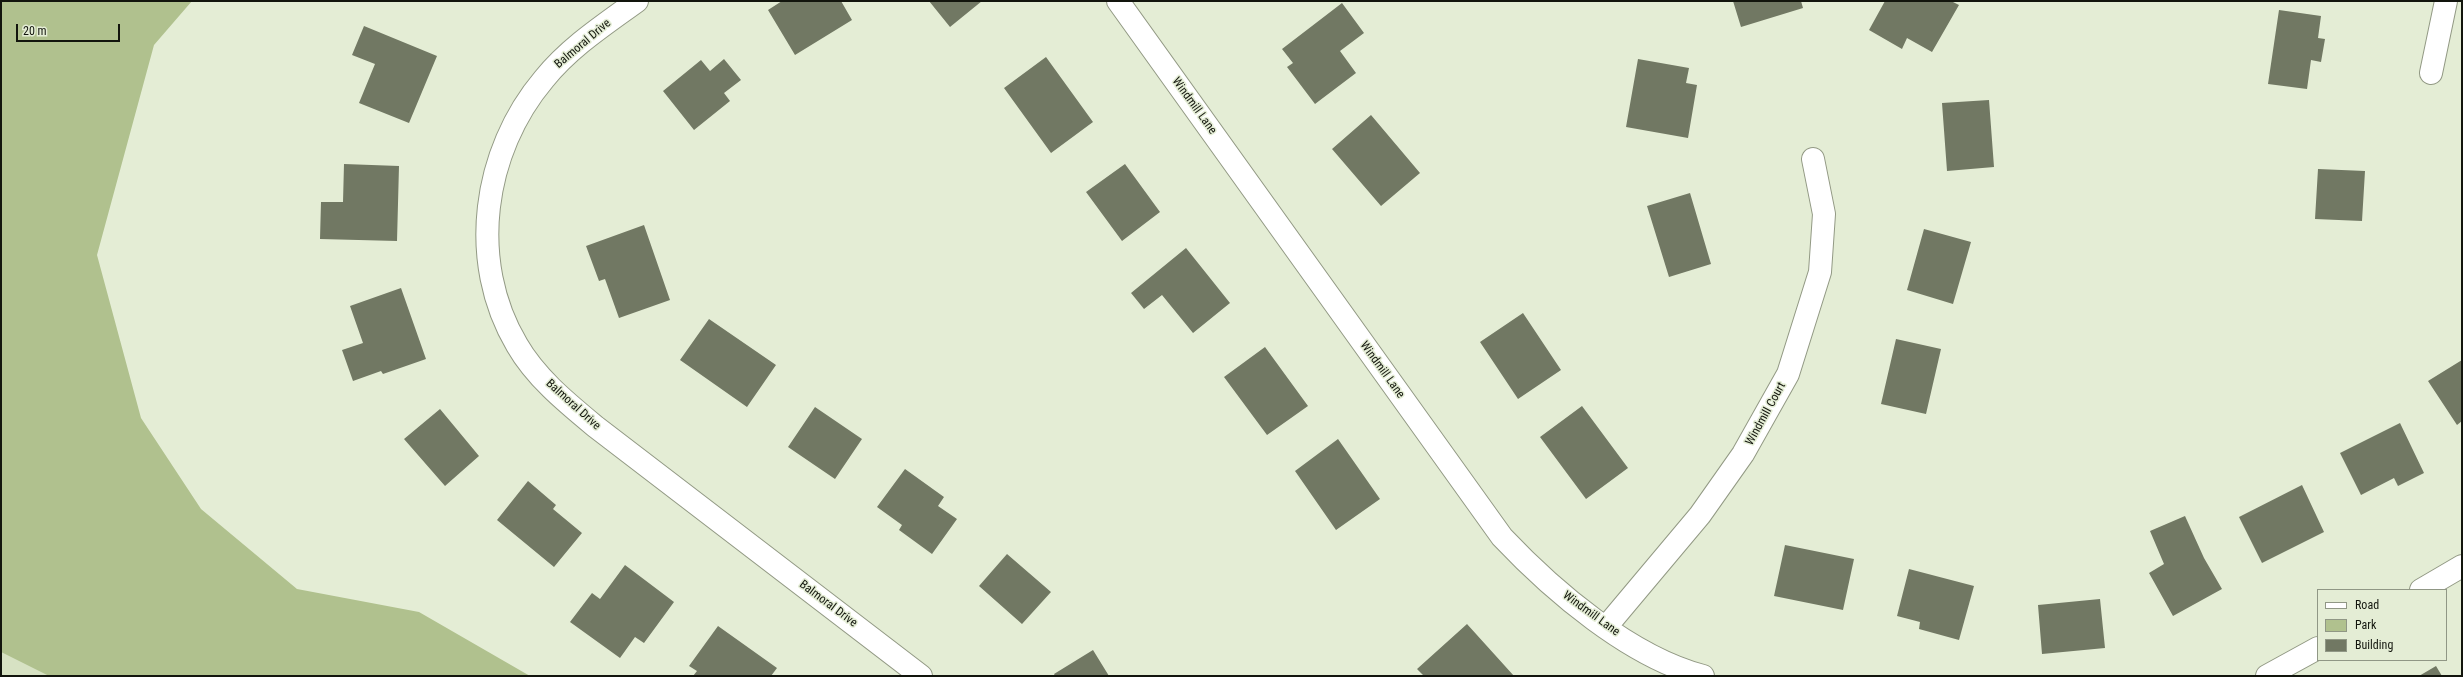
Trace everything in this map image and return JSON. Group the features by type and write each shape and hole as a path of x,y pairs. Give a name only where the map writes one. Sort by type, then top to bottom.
{"street":[{"name":"Balmoral Drive","path":"637,1 589,36 564,57 544,78 527,101 513,125 501,153 488,208 488,267 506,321 517,345 554,391 596,427 921,676"},
{"name":"Windmill Lane","path":"1118,1 1502,537 1531,568 1606,626 1644,651 1682,671 1703,676"},
{"path":"2431,73 2446,1"},
{"name":"Windmill Court","path":"1606,626 1700,515 1743,454 1768,414 1788,374 1820,272 1824,214 1813,159"},
{"path":"2423,589 2462,566"},
{"path":"2267,676 2317,649"}],"shaded area":[{"path":"1,652 49,676 1,676"}],"green space":[{"path":"1,1 192,1 154,45 97,255 141,418 201,509 297,589 419,612 530,676 49,676 1,652"}],"building":[{"path":"782,1 841,1 852,20 795,55 768,10"},
{"path":"929,1 982,1 950,27"},
{"path":"1733,1 1801,1 1803,8 1741,27"},
{"path":"1885,1 1951,1 1959,5 1932,52 1907,38 1902,49 1869,30"},
{"path":"1342,3 1364,33 1340,51 1356,73 1315,104 1287,67 1293,63 1282,49"},
{"path":"2279,10 2321,16 2318,38 2325,39 2321,62 2311,60 2307,89 2268,84"},
{"path":"364,26 437,56 409,123 359,103 375,64 352,55"},
{"path":"1046,57 1093,122 1051,153 1004,88"},
{"path":"724,59 741,80 724,93 730,101 694,130 663,91 701,60 710,71"},
{"path":"1638,59 1689,68 1686,83 1697,85 1688,138 1626,127"},
{"path":"1989,100 1994,167 1947,171 1942,103"},
{"path":"1371,115 1420,173 1381,206 1332,149"},
{"path":"344,164 399,166 397,241 320,239 321,202 343,202"},
{"path":"1125,164 1160,212 1122,241 1086,192"},
{"path":"2318,169 2365,171 2362,221 2315,219"},
{"path":"1690,193 1711,264 1669,277 1647,206"},
{"path":"644,225 670,300 619,318 605,279 599,281 586,246"},
{"path":"1924,229 1971,242 1953,304 1907,290"},
{"path":"1186,248 1230,303 1193,333 1162,295 1144,309 1131,293"},
{"path":"401,288 426,359 383,374 381,371 353,381 342,350 363,343 350,306"},
{"path":"1523,313 1561,370 1518,399 1480,342"},
{"path":"709,319 776,365 747,407 680,360"},
{"path":"1896,339 1941,349 1926,414 1881,404"},
{"path":"1265,347 1308,406 1267,435 1224,377"},
{"path":"2462,360 2462,421 2457,425 2428,381"},
{"path":"1582,406 1628,468 1586,499 1540,437"},
{"path":"815,407 862,439 835,479 788,447"},
{"path":"440,409 479,456 445,486 404,439"},
{"path":"2400,423 2424,473 2398,486 2394,478 2361,495 2340,453"},
{"path":"1338,439 1380,499 1336,530 1295,471"},
{"path":"905,469 944,497 938,506 957,519 932,554 899,530 902,525 877,507"},
{"path":"528,481 556,505 553,509 582,533 554,567 497,520"},
{"path":"2302,485 2324,532 2262,563 2239,517"},
{"path":"2185,516 2204,558 2222,589 2173,616 2149,573 2164,564 2150,531"},
{"path":"1785,545 1854,559 1843,610 1774,596"},
{"path":"1007,554 1051,592 1022,624 979,586"},
{"path":"625,565 674,602 644,643 635,637 620,658 570,622 592,593 600,599"},
{"path":"1909,569 1974,586 1959,640 1919,629 1920,622 1897,616"},
{"path":"2100,599 2105,648 2042,654 2038,605"},
{"path":"1467,624 1514,676 1424,676 1417,669"},
{"path":"718,626 777,668 771,676 693,676 697,671 689,666"},
{"path":"1093,650 1109,676 1055,676 1054,674"},
{"path":"2436,666 2442,676 2419,676"}]}
